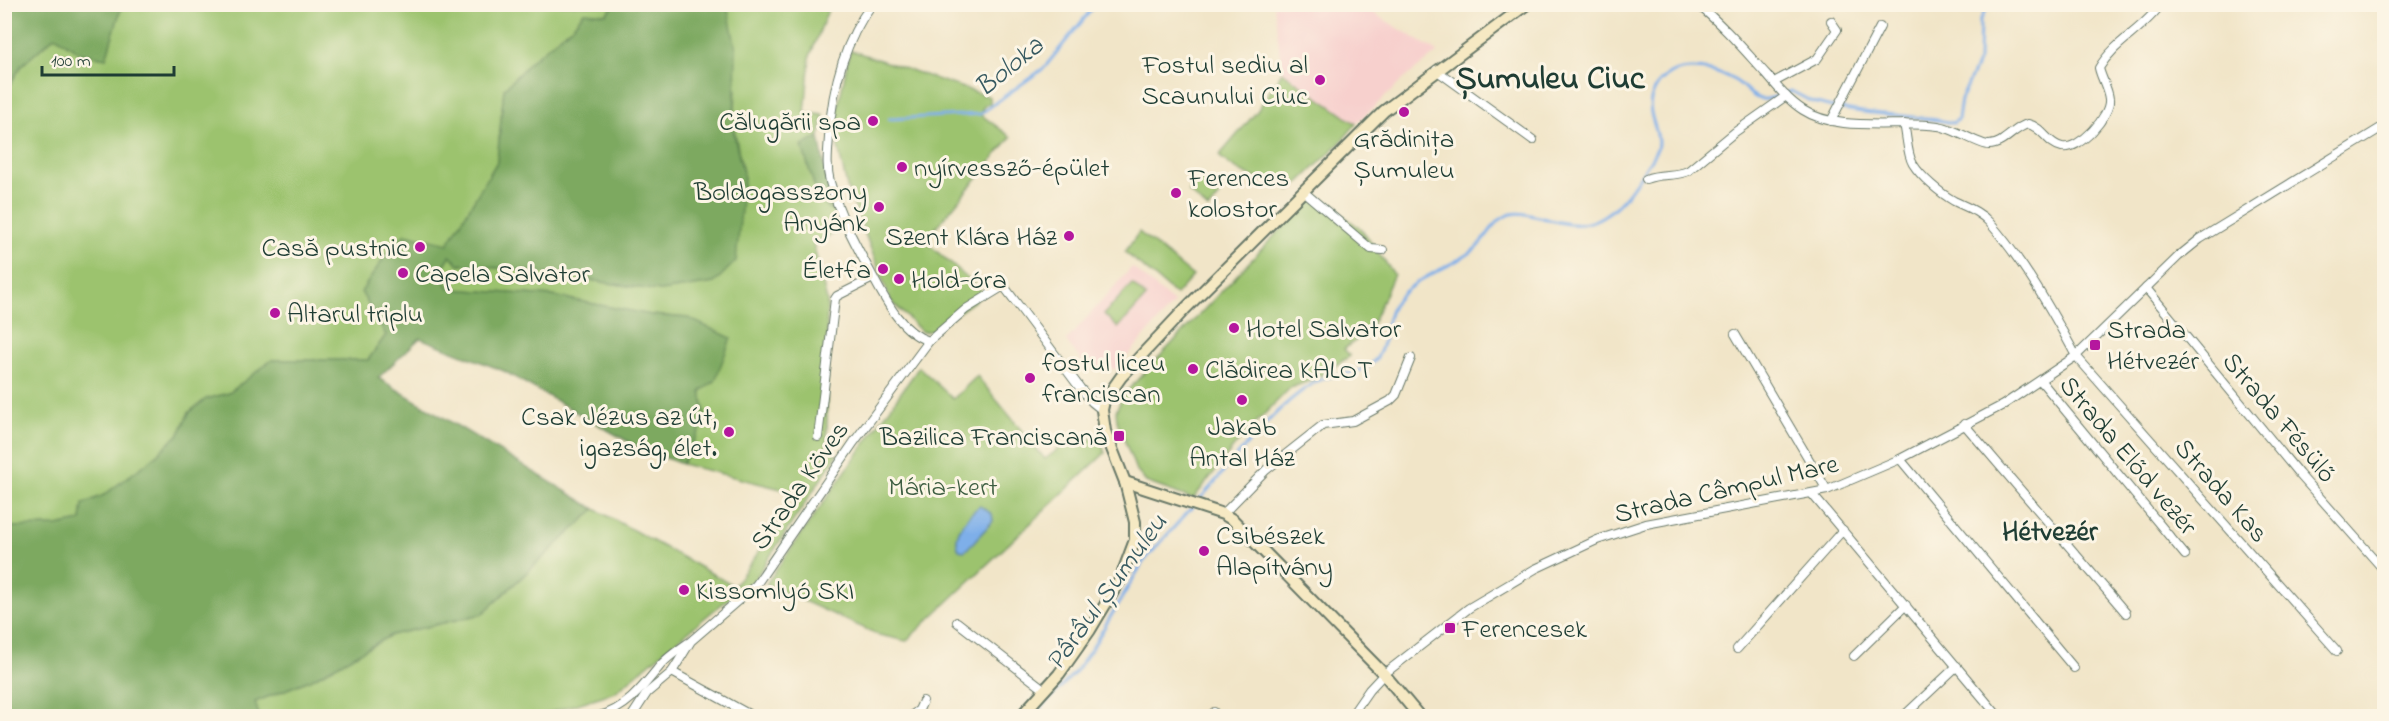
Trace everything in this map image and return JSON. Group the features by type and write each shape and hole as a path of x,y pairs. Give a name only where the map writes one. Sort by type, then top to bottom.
{"street":[{"path":"872,4 857,27 839,68 830,111 827,159 831,183 839,207 888,304 916,336 929,341"},
{"path":"1021,717 1045,690 1090,630 1115,590 1129,560 1135,540 1125,482 1105,431 1102,410 1104,402 1121,377 1185,309 1384,111 1527,4"},
{"path":"1697,4 1714,18 1786,96 1804,111 1831,121 1940,126 1956,130 1990,145 1998,143 2016,129 2028,124 2039,128 2053,143 2065,148 2075,145 2096,127 2109,107 2109,98 2099,68 2103,61 2161,4"},
{"path":"1774,82 1817,59 1837,30 1830,21"},
{"path":"1831,121 1880,27"},
{"path":"1436,70 1533,140"},
{"path":"1646,179 1688,171 1735,132 1786,96"},
{"name":"Strada Kas","path":"1904,124 1913,164 1937,189 1984,216 1998,232 2058,322 2076,356 2337,651"},
{"name":"Strada Câmpul Mare","path":"1351,717 1369,690 1384,674 1469,608 1535,569 1597,540 1668,518 1827,490 1900,459 2003,405 2076,356 2200,239 2385,126"},
{"path":"1304,192 1371,249 1383,250"},
{"path":"818,437 835,299 873,278"},
{"name":"Strada Köves","path":"599,717 620,709 625,702 640,692 660,666 756,585 847,452 929,341 984,297 1002,287 1006,289 1080,388 1102,410"},
{"name":"Strada Fésülő","path":"2146,288 2299,474 2385,570"},
{"path":"1735,334 1827,490"},
{"path":"1223,514 1266,470 1323,425 1353,422 1390,401 1396,395 1411,358"},
{"name":"Strada Előd vezér","path":"2041,381 2185,555"},
{"path":"1964,424 2126,613"},
{"path":"1900,459 2074,668"},
{"path":"1125,482 1223,514 1248,534 1384,674 1419,717"},
{"path":"1812,494 1998,717"},
{"path":"1737,649 1843,530"},
{"path":"1854,656 1906,605"},
{"path":"957,622 1045,690"},
{"name":"Strada Köves","path":"625,702 634,713 647,693 672,672 692,640"},
{"path":"1906,714 1957,666"},
{"path":"672,672 752,717"},
{"path":"911,717 919,710 923,701"}],"shaded area":[{"path":"1274,5 1360,5 1438,52 1405,78 1356,124 1282,72"},
{"path":"1132,267 1174,303 1116,369 1086,366 1066,341"}],"green space":[{"path":"5,4 122,5 106,58 80,53 55,36 21,66 5,93"},
{"path":"616,4 727,5 736,49 734,134 744,178 736,261 714,283 660,291 538,272 459,264 450,256 440,273 450,289 553,296 651,315 688,318 731,338 715,381 701,391 706,419 682,464 641,449 504,371 420,338 378,378 595,509 482,614 391,635 312,679 255,702 259,716 5,716 5,527 57,526 81,521 83,504 104,495 152,459 179,434 189,413 206,399 229,393 272,360 368,360 386,335 361,292 391,247 405,234 448,244 497,162 504,89 533,59 573,26 584,12 606,14"},
{"path":"122,5 616,5 606,14 584,12 573,26 533,59 504,89 497,162 448,245 405,234 386,335 368,360 272,360 229,393 206,399 189,412 179,434 152,459 104,495 83,504 81,521 57,526 5,527 4,94 21,66 55,36 80,53 106,58"},
{"path":"727,5 830,5 810,56 805,113 824,115 819,137 811,140 808,166 814,182 833,209 838,232 813,243 827,301 827,448 837,455 755,579 615,692 539,716 259,716 255,702 312,679 391,635 482,614 595,509 734,586 801,494 682,464 705,419 701,391 715,381 688,318 651,315 553,296 450,289 440,272 450,255 459,264 538,272 660,291 714,283 744,178 734,129 736,89"},
{"path":"850,50 990,97 990,103 984,106 980,114 1011,137 925,241 985,294 931,331 922,332 891,301 847,187 836,138 837,112"},
{"path":"1282,72 1356,124 1340,143 1290,191 1279,181 1247,174 1219,156 1258,110"},
{"path":"819,137 826,175 837,208 829,209 818,198 802,146"},
{"path":"1200,179 1220,196 1208,209 1189,192"},
{"path":"1317,196 1361,229 1394,274 1369,331 1344,349 1350,356 1314,379 1290,388 1241,438 1193,499 1146,482 1136,470 1117,421 1116,411 1124,394 1276,234"},
{"path":"1139,232 1193,276 1176,295 1125,252"},
{"path":"1132,284 1146,297 1118,328 1104,314"},
{"name":"Mária-kert","path":"919,367 953,399 977,376 1045,459 1079,434 1085,443 1098,434 1105,453 906,641 879,635 766,584"}],"water":[{"path":"980,506 992,514 993,521 968,548 964,551 959,550 957,538 962,525"}],"waterway":[{"name":"Boloka","path":"889,119 980,114 1044,68 1096,4"},
{"name":"Pârâul Șumuleu","path":"1198,501 1251,439 1296,396 1319,380 1357,371 1371,364 1381,350 1392,308 1403,293 1422,279 1475,249 1501,219 1510,214 1519,213 1567,224 1582,224 1607,214 1617,205 1635,184 1657,149 1657,136 1650,103 1658,84 1666,76 1676,71 1700,69 1724,75 1760,99 1772,98 1791,91 1810,101 1834,107 1953,123 1958,119 1961,100 1979,60 1980,21 1989,4"},
{"name":"Pârâul Șumuleu","path":"1034,716 1077,670 1143,562 1193,506"}],"place":[{"name":"Fostul sediu al Scaunului Ciuc","path":"1320,80"},
{"name":"Grădinița Șumuleu","path":"1404,112"},
{"name":"Călugării spa","path":"873,121"},
{"name":"nyírvessző-épület","path":"902,167"},
{"name":"Ferences kolostor","path":"1176,193"},
{"name":"Boldogasszony Anyánk","path":"879,207"},
{"name":"Szent Klára Ház","path":"1069,236"},
{"name":"Casă pustnic","path":"420,247"},
{"name":"Életfa","path":"883,269"},
{"name":"Capela Salvator","path":"403,273"},
{"name":"Hold-óra","path":"899,279"},
{"name":"Altarul triplu","path":"275,313"},
{"name":"Hotel Salvator","path":"1234,328"},
{"name":"Strada Hétvezér","path":"2095,345"},
{"name":"Clădirea KALOT","path":"1193,369"},
{"name":"fostul liceu franciscan","path":"1030,378"},
{"name":"Jakab Antal Ház","path":"1242,400"},
{"name":"Csak Jézus az út, igazság, élet.","path":"729,432"},
{"name":"Bazilica Franciscană","path":"1119,436"},
{"name":"Csibészek Alapítvány","path":"1204,551"},
{"name":"Kissomlyó SKI","path":"684,590"},
{"name":"Ferencesek","path":"1450,628"}],"district":[{"name":"Șumuleu Ciuc","path":"1550,76"},
{"name":"Hétvezér","path":"2050,530"}]}
